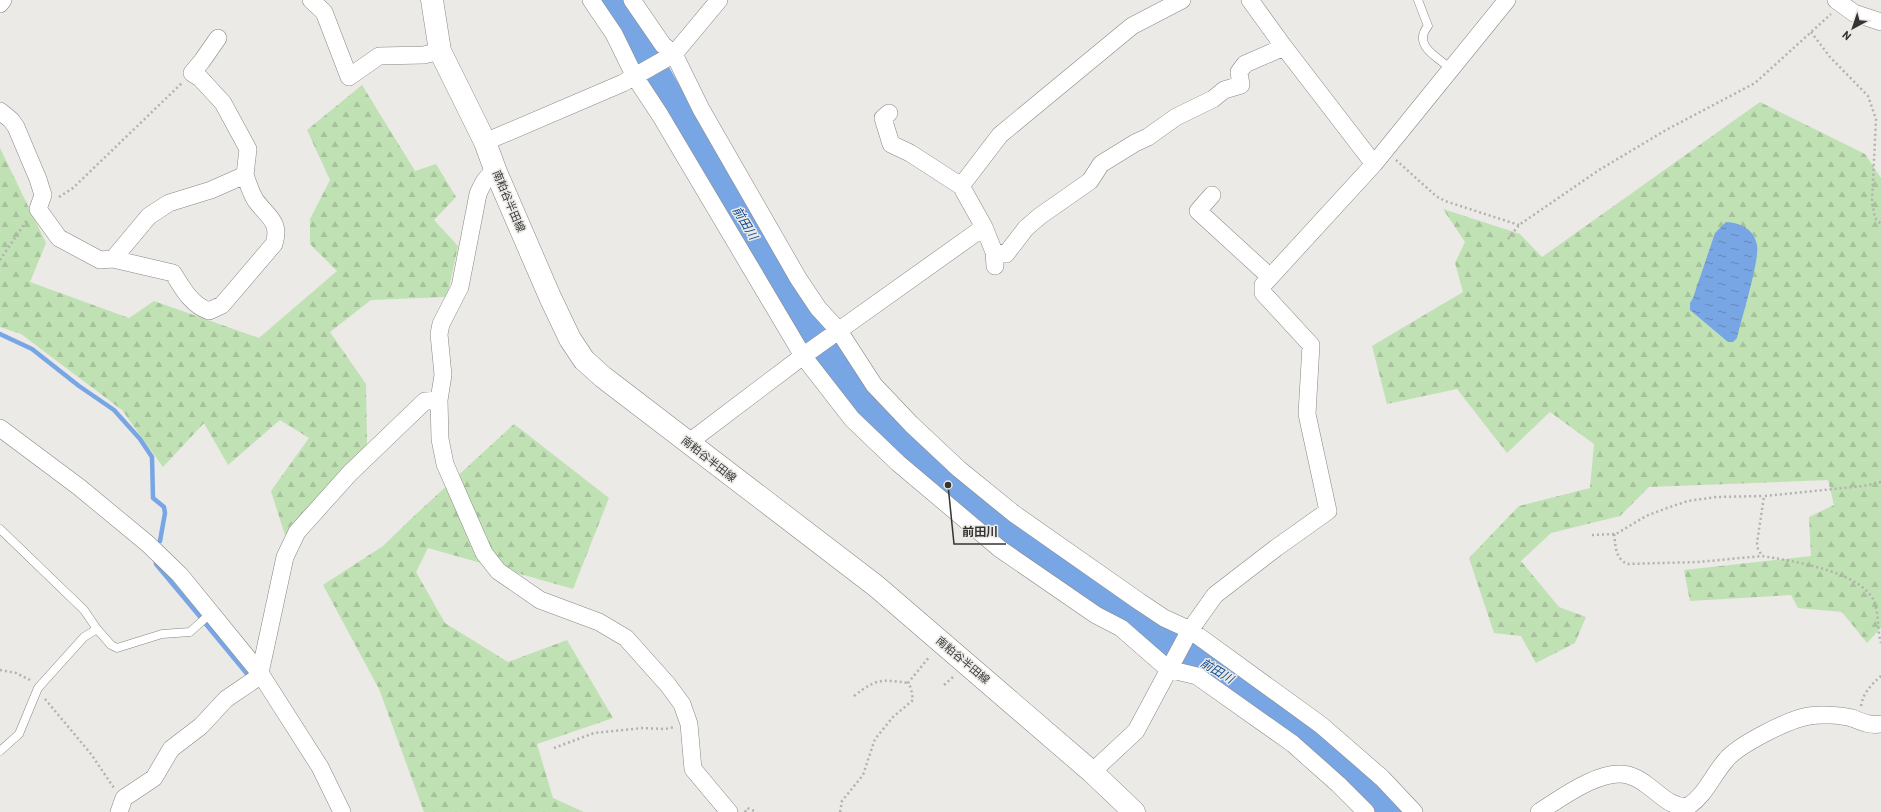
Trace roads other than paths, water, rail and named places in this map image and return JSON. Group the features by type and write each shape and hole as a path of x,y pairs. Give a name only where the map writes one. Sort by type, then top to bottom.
{"main road":[{"name":"南粕谷半田線","path":"432,0 440,51 485,142 496,172 550,297 570,339 584,360 603,377 688,443 876,586 1092,772 1134,812"}],"street":[{"path":"0,4 3,0"},
{"path":"311,0 324,12 349,78 379,56 424,55 440,51"},
{"path":"592,0 614,34 635,77 660,115 806,354 852,419 898,463 1000,549 1096,615 1121,628 1168,669 1197,676 1294,744 1366,812"},
{"path":"632,0 671,56 798,278 835,333 874,385 911,424 959,469 1013,513 1164,618 1190,630 1321,725 1382,778 1414,812"},
{"path":"485,142 635,77 671,56 719,0"},
{"path":"961,186 1000,135 1132,26 1182,0"},
{"path":"1250,0 1284,47 1374,164"},
{"path":"1092,772 1136,731 1190,630 1215,595 1276,548 1328,511 1307,414 1311,345 1263,293 1263,285 1374,164 1450,68 1507,0"},
{"path":"1839,2 1854,13 1881,22"},
{"path":"0,111 11,120 16,127 43,195 40,205 59,238 100,260 113,260 172,273 190,298 202,309 209,311 222,305 274,244 278,234 272,219 255,200 245,175 248,149 223,103 200,78 192,73 218,38"},
{"path":"888,113 883,118 891,144 910,153 961,186 984,227 994,259 1006,254 1026,228 1040,216 1090,181 1101,164 1135,143 1148,137 1176,117 1213,99 1224,90 1241,85 1239,72 1245,64 1284,47"},
{"path":"496,172 491,174 484,181 478,194 460,287 441,324 439,345 443,375 439,400 440,439 445,464 484,553 498,571 540,600 599,622 626,638 668,685 682,704 689,724 692,769 729,812"},
{"path":"113,260 149,216 169,203 211,190 245,175"},
{"path":"1212,195 1198,211 1270,277"},
{"path":"688,443 806,354 984,227"},
{"path":"122,805 154,778 171,749 201,726 226,699 254,680 260,673 285,557 297,532 350,473 400,424 425,401 439,400"},
{"path":"0,428 148,544 180,575 260,673 320,767 342,812"},
{"path":"1539,812 1577,788 1612,774 1628,775 1638,779 1666,801 1677,806 1687,807 1703,793 1726,760 1735,752 1789,722 1809,716 1825,715 1850,718 1868,724 1881,724"}],"lane":[{"path":"1418,0 1428,26 1422,32 1422,39 1426,47 1450,68"},
{"path":"0,529 84,610 97,629 111,645 117,648 162,634 190,632 211,613"},
{"path":"0,751 19,734 38,688 84,637 97,629"}],"water":[{"path":"1726,222 1742,225 1753,235 1757,245 1756,263 1750,290 1737,338 1733,342 1728,342 1690,310 1690,303 1715,233"}],"waterway":[{"name":"前田川","path":"611,0 658,75 765,260 795,308 835,365 883,422 948,485 999,525 1142,627 1228,677 1284,717 1350,772 1390,812"},
{"path":"0,334 32,349 79,386 114,410 140,439 152,457 153,498 164,507 165,513 160,541"},
{"path":"156,560 156,564 202,619"},
{"path":"205,623 248,675"}],"place":[{"name":"前田川","path":"948,485"}]}
